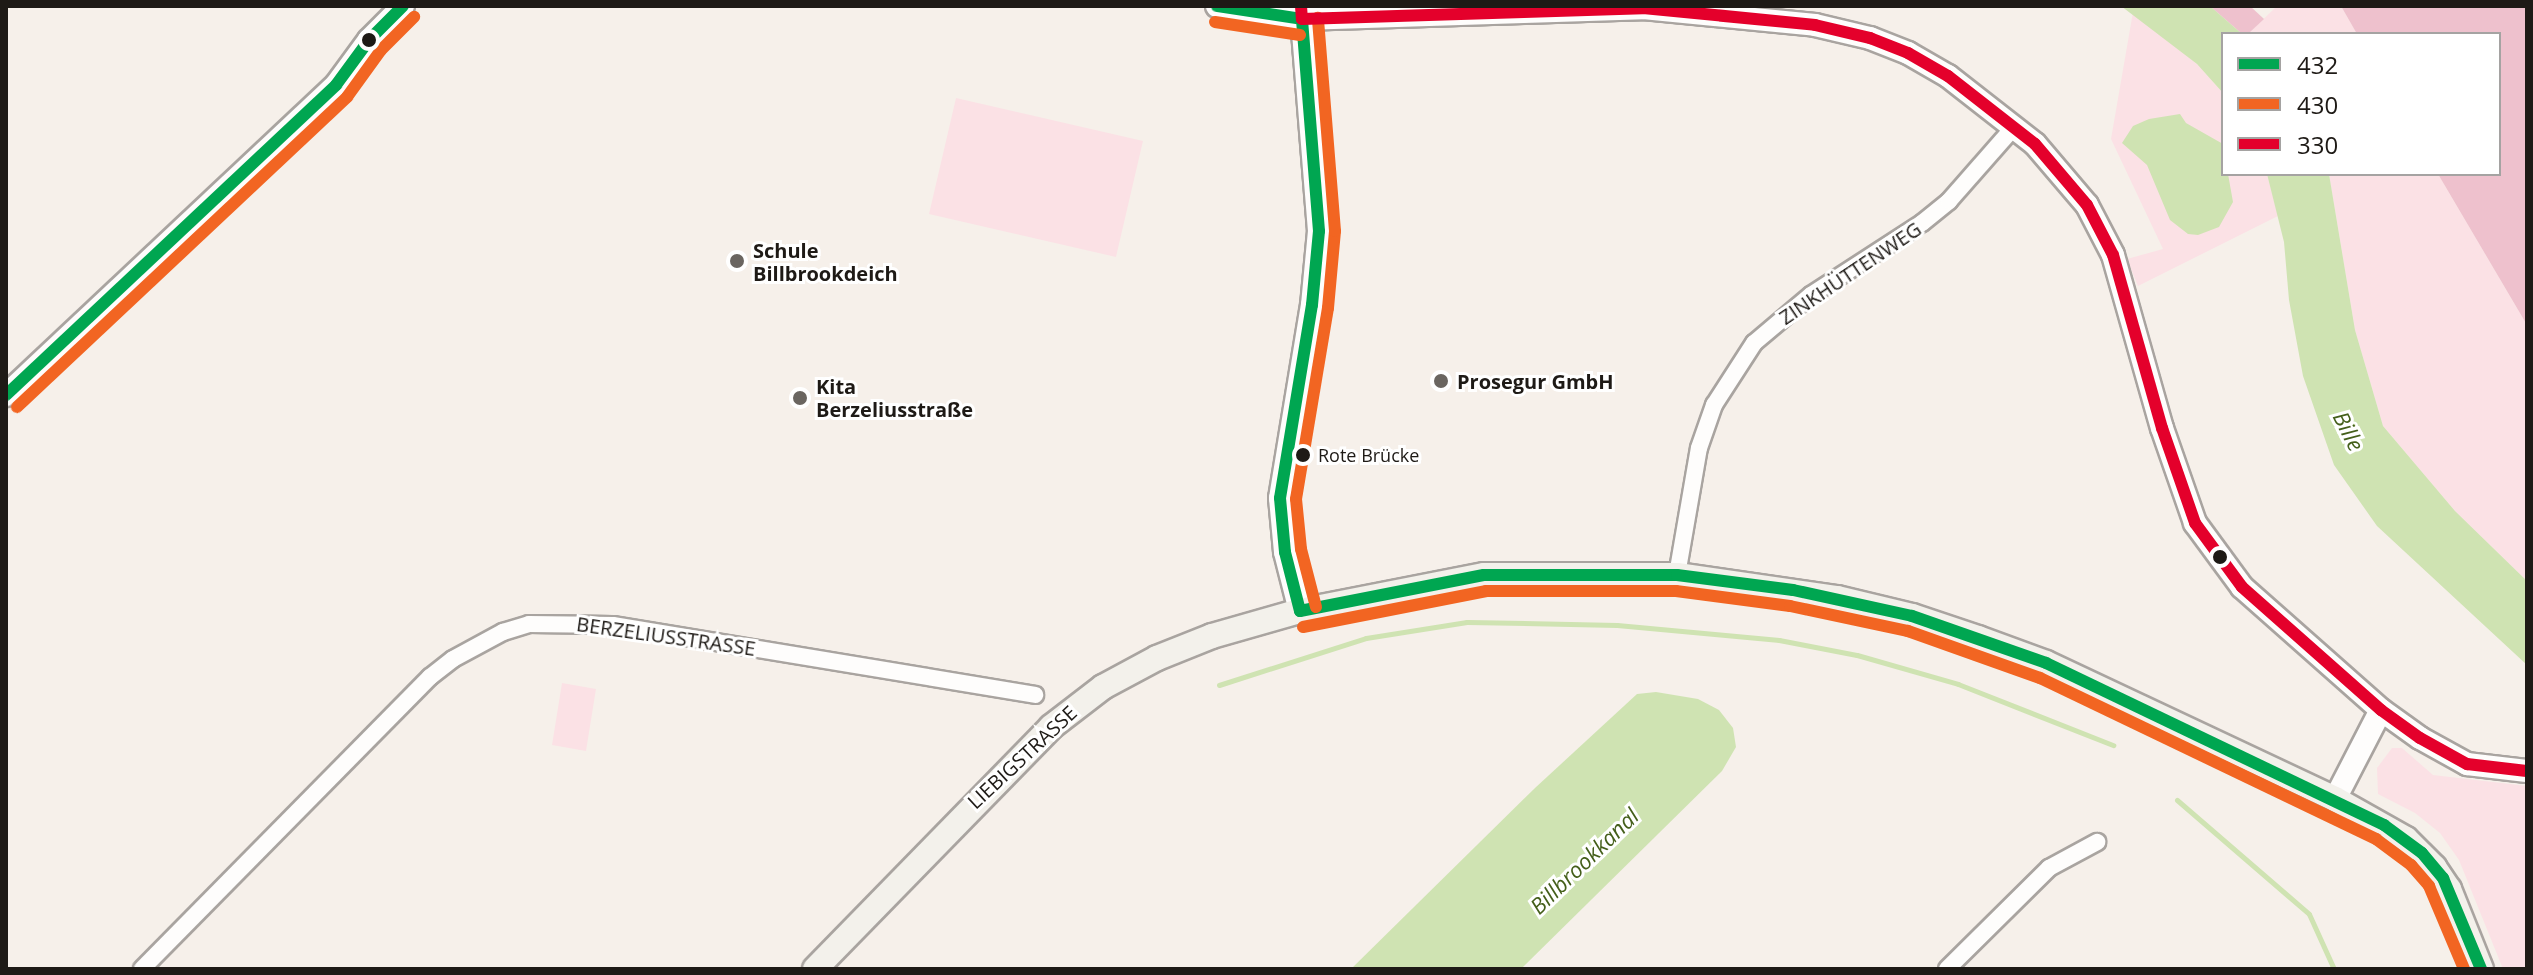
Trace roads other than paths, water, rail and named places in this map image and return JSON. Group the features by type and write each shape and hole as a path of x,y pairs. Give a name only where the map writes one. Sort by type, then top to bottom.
{"main road":[{"name":"LIEBIGSTRASSE","path":"815,969 999,776 1084,699 1129,671 1184,646 1300,611 1484,575 1677,575 1837,598 1912,616 2072,675 2335,799 2406,839 2443,878 2481,969"}],"street":[{"path":"6,395 336,85 369,40 403,6"},
{"path":"1217,6 1301,12 1643,8 1815,25 1870,38 1908,53 1948,76 2015,126 2064,175 2087,205 2113,255 2162,428 2202,534 2242,587 2381,710 2454,759 2480,767 2527,771"},
{"path":"1300,611 1285,552 1280,498 1312,305 1319,231 1301,12"},
{"name":"ZINKHÜTTENWEG","path":"1677,575 1699,448 1714,405 1754,343 1811,295 1922,223 1949,201 2015,126"},
{"name":"BERZELIUSSTRASSE","path":"142,969 430,677 493,636 516,628 565,623 613,625 1035,695"},
{"path":"2335,799 2381,710"},
{"path":"1947,969 2049,868 2097,842"}],"water":[{"path":"2121,6 2210,6 2240,32 2221,32 2221,91 2197,64"},
{"path":"2180,114 2186,123 2221,143 2221,176 2228,176 2233,202 2219,227 2198,235 2188,234 2170,220 2147,165 2122,143 2133,126 2149,119"},
{"name":"Bille","path":"2268,176 2329,176 2355,330 2383,426 2455,511 2527,581 2527,665 2377,526 2334,465 2303,376 2289,300 2284,242"},
{"name":"Billbrookkanal","path":"1656,692 1698,699 1719,710 1733,728 1736,747 1722,771 1521,969 1351,969 1535,788 1637,694"}],"waterway":[{"path":"1219,685 1366,638 1467,622 1617,625 1779,640 1857,655 1958,684 2113,745"},
{"path":"2177,800 2309,914 2334,969"}],"place":[{"name":"Schule Billbrookdeich","path":"737,261"},
{"name":"Prosegur GmbH","path":"1441,381"},
{"name":"Kita Berzeliusstraße","path":"800,398"},
{"name":"Rote Brücke","path":"1303,455"}]}
